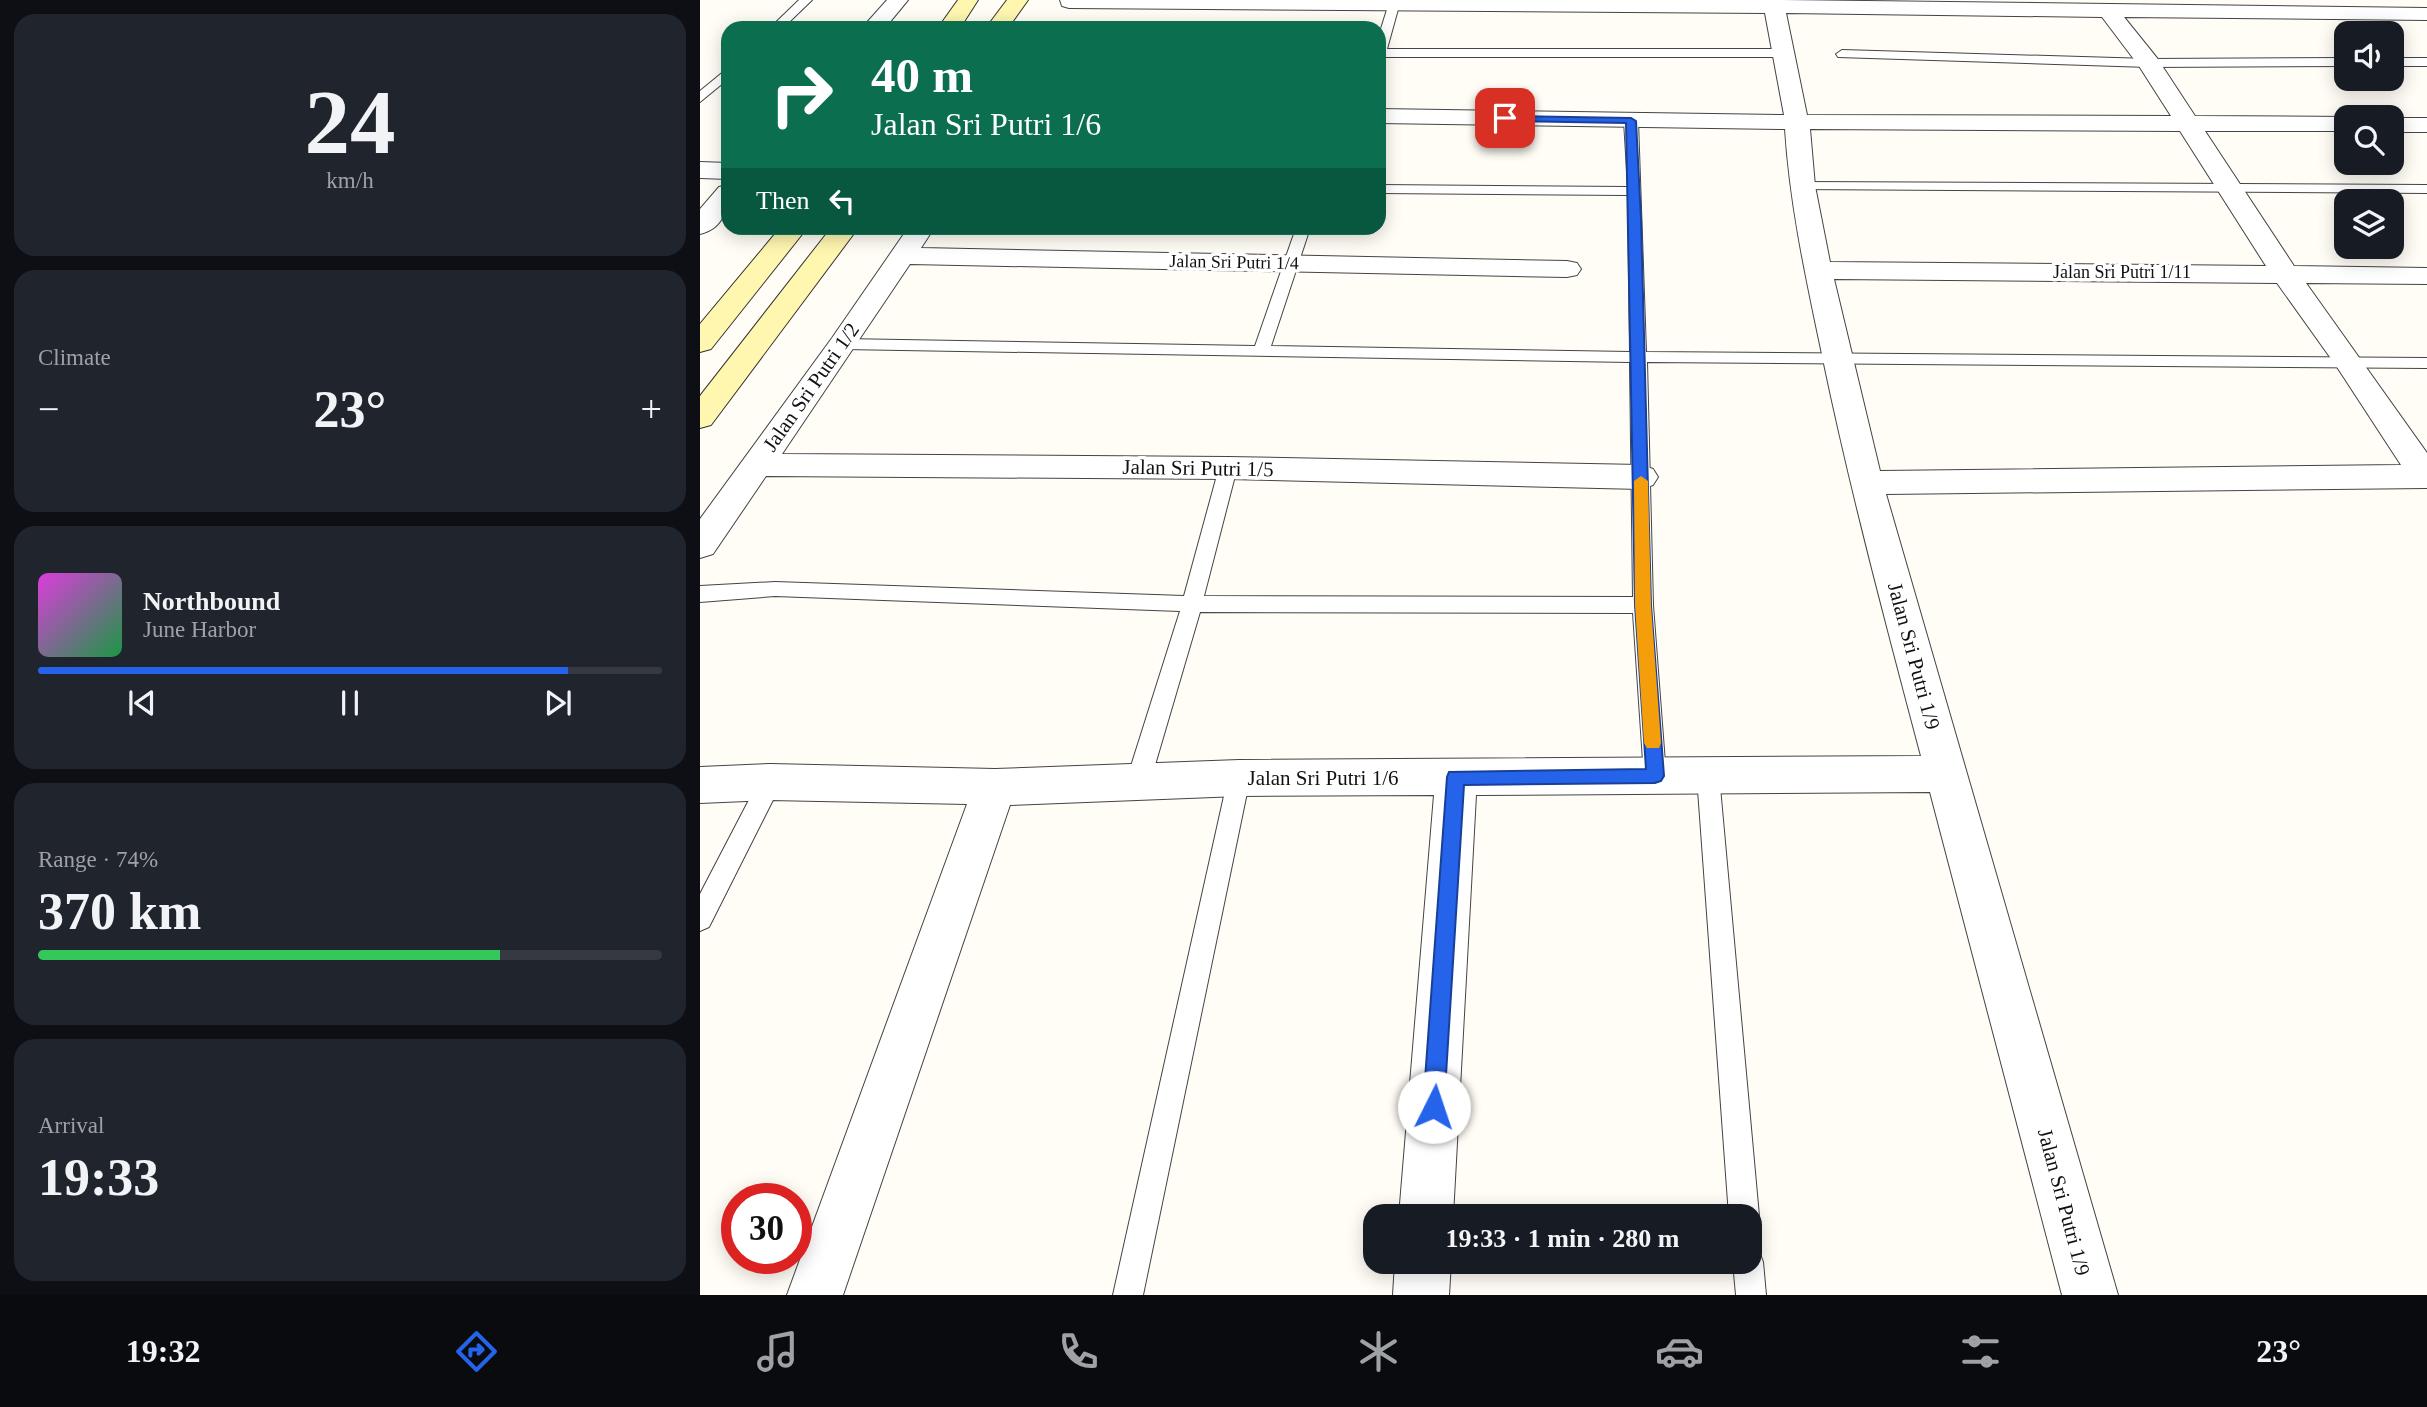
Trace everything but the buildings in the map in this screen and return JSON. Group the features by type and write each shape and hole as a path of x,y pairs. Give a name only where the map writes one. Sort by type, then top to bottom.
{"main road":[{"path":"954,21 968,0"},
{"path":"1002,21 1018,0"},
{"path":"700,343 788,235"},
{"path":"700,418 840,235"}],"street":[{"path":"879,21 898,0"},
{"path":"1066,7 1394,2 1774,4 2427,14"},
{"name":"Jalan Sri Putri 1/9","path":"1774,4 1797,122 1802,186 1818,270 1866,482 2090,1295"},
{"path":"2106,9 2149,63 2285,274 2426,475"},
{"path":"1386,116 1631,121 2334,124"},
{"path":"2404,124 2427,125"},
{"path":"700,170 721,171"},
{"path":"700,226 721,201"},
{"name":"Jalan Sri Putri 1/2","path":"700,545 843,344 916,235"},
{"name":"Jalan Sri Putri 1/4","path":"902,256 1567,268"},
{"name":"Jalan Sri Putri 1/11","path":"1818,270 2427,276"},
{"name":"Jalan Sri Putri 1/5","path":"755,465 1228,468 1641,477"},
{"path":"1866,482 2426,475"},
{"name":"Jalan Sri Putri 1/6","path":"700,785 770,782 995,787 1239,778 1947,774"},
{"path":"1427,1204 1455,777"},
{"path":"815,1295 995,787"},
{"path":"1421,1295 1422,1274"}],"lane":[{"path":"784,21 807,0"},
{"path":"1386,30 1394,2"},
{"path":"1386,54 1784,53"},
{"path":"1842,54 2149,63 2334,62"},
{"path":"2404,62 2427,62"},
{"path":"700,98 721,78"},
{"path":"1631,121 1635,191 1643,605 1655,776"},
{"path":"1802,186 2427,189"},
{"path":"1386,188 1635,191"},
{"path":"1261,352 1300,235"},
{"path":"843,344 1639,357 2427,363"},
{"path":"1138,782 1192,604 1228,468"},
{"path":"700,594 775,589 1192,604 1643,605"},
{"path":"1707,776 1743,1204"},
{"path":"1128,1295 1239,778"},
{"path":"700,919 770,782"},
{"path":"1749,1274 1751,1295"}],"slow traffic":[{"path":"1641,481 1643,605 1653,743"}],"route":[{"path":"1434,1107 1455,777 1655,776 1643,605 1636,219 1631,121 1505,118"}]}
